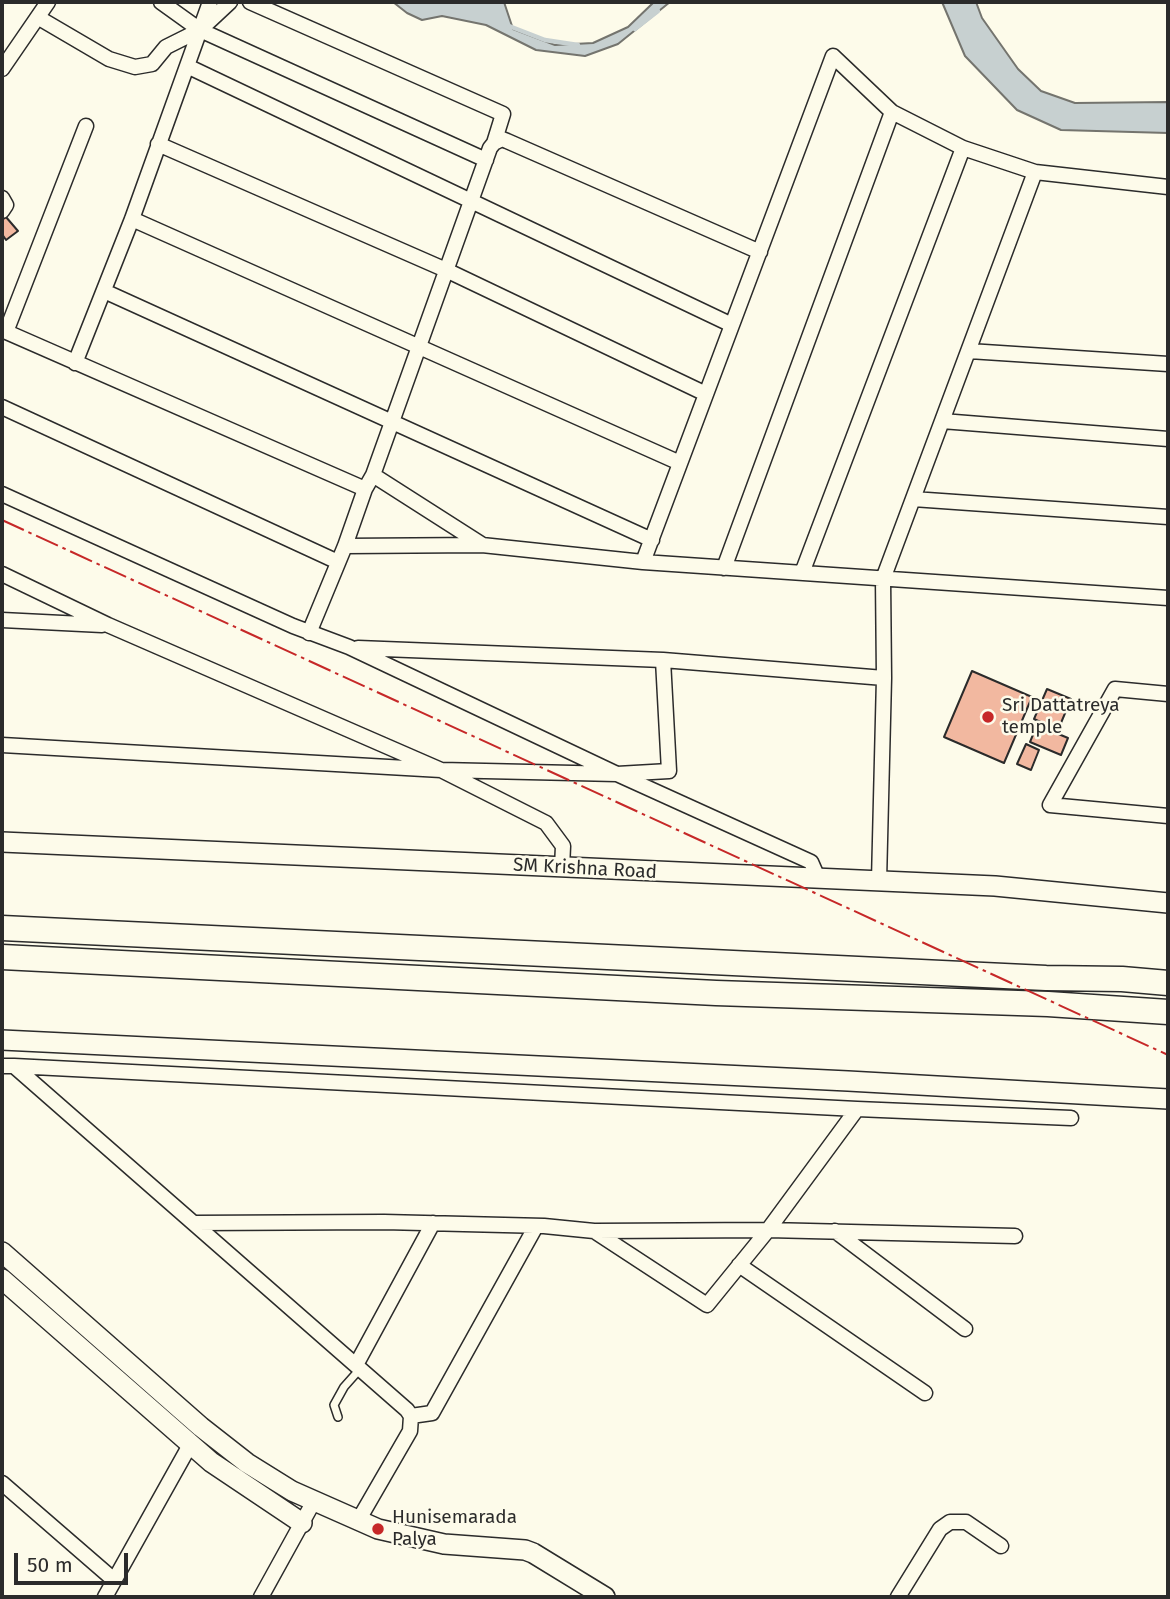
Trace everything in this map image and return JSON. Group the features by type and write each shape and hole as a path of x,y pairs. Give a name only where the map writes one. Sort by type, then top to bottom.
{"highway":[{"path":"2,928 1168,983"},
{"path":"2,957 716,993 1048,1003 1168,1012"}],"street":[{"path":"2,69 48,2"},
{"path":"161,2 200,30 486,160"},
{"path":"75,363 132,219 210,2"},
{"path":"39,18 109,59 135,67 152,64 166,47 200,30 230,2"},
{"path":"250,2 503,114 373,475 365,489 309,633"},
{"path":"643,562 833,56 892,112 963,148 1035,172 1168,187"},
{"path":"187,66 732,325"},
{"path":"724,568 892,112"},
{"path":"86,126 4,331 365,489"},
{"path":"494,143 502,139 508,141 760,252"},
{"path":"158,144 446,270 706,394"},
{"path":"802,573 963,148"},
{"path":"878,881 884,678 883,579 1035,172"},
{"path":"2,198 5,205 2,211"},
{"path":"132,219 680,463"},
{"path":"104,291 652,540"},
{"path":"968,351 1168,364"},
{"path":"2,407 338,562"},
{"path":"942,421 1168,439"},
{"path":"373,475 482,545"},
{"path":"2,494 309,633 349,647 811,862 818,878"},
{"path":"913,499 1168,517"},
{"path":"345,546 482,545 643,562 1168,598"},
{"path":"2,574 108,625 441,770 546,823 563,846 562,868"},
{"path":"2,620 108,625"},
{"path":"349,647 663,660 884,678"},
{"path":"2,745 441,770 617,774 669,771 663,660"},
{"path":"1168,694 1115,689 1050,805 1168,816"},
{"name":"SM Krishna Road","path":"2,842 995,886 1168,903"},
{"path":"2,1040 848,1080 1168,1099"},
{"path":"8,1066 1071,1118"},
{"path":"8,1066 195,1223 411,1416"},
{"path":"594,1231 706,1305 768,1230 857,1109"},
{"path":"195,1223 433,1223 536,1226 594,1231 768,1230 1015,1236"},
{"path":"358,1367 433,1223"},
{"path":"411,1416 432,1413 536,1226"},
{"path":"835,1231 965,1329"},
{"path":"2,1252 224,1446 269,1478 378,1529 444,1544 525,1550 544,1558 605,1597"},
{"path":"739,1265 925,1393"},
{"path":"2,1279 190,1445 236,1480 302,1523"},
{"path":"358,1521 410,1431 411,1416"},
{"path":"105,1597 190,1445"},
{"path":"2,1483 114,1580"},
{"path":"261,1597 314,1501"},
{"path":"898,1597 940,1528 950,1521 966,1522 1001,1546"}],"lane":[{"path":"338,1416 334,1405 358,1367"}],"shaded area":[{"path":"393,2 504,2 513,29 555,45 593,43 628,27 654,2 670,2 618,44 585,56 536,50 486,25 442,16 422,20"},
{"path":"942,2 976,2 982,18 1018,69 1041,91 1075,103 1168,102 1168,133 1061,130 1017,110 965,56"}],"building":[{"path":"6,217 18,231 6,240 2,234 2,220"},
{"name":"Sri Dattatreya temple","path":"972,671 1032,697 1004,763 944,737"},
{"path":"1047,689 1071,699 1058,730 1034,719"},
{"path":"1037,725 1068,738 1061,755 1030,742"},
{"path":"1026,744 1039,750 1031,770 1017,764"}],"waterway":[{"path":"635,29 658,11"},
{"path":"509,26 545,40 578,45"}],"power":[{"path":"2,520 1168,1055"}],"place":[{"name":"Sri Dattatreya temple","path":"988,717"},
{"name":"Hunisemarada Palya","path":"378,1529"}]}
